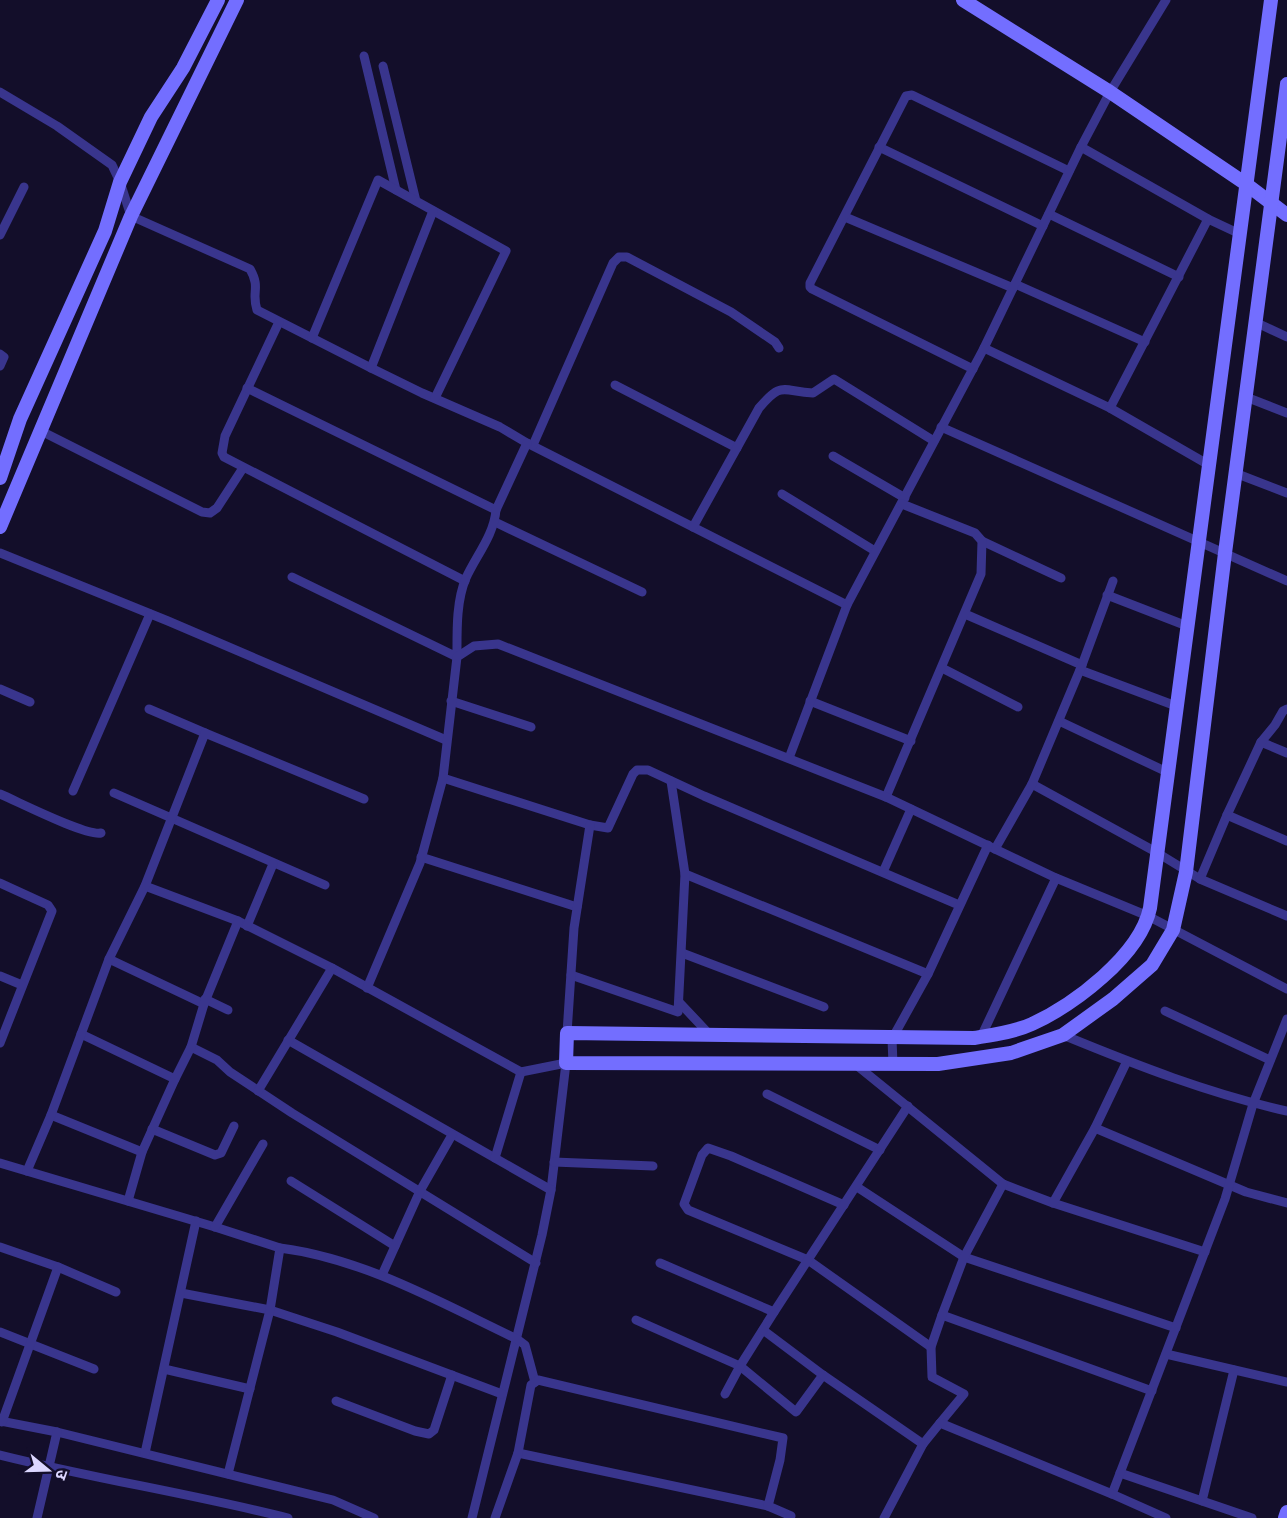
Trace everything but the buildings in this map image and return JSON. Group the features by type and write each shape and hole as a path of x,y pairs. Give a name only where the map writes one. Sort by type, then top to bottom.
{"street":[{"path":"0,478 21,420 105,231 120,182 151,117 183,68 218,0"},
{"path":"0,527 131,216 237,0"},
{"path":"963,0 1110,92 1246,184 1287,215"},
{"path":"789,758 848,605 984,348 1081,147 1110,92 1166,0"},
{"path":"567,1033 892,1039 981,1037 1030,1025 1086,992 1123,957 1148,916 1271,0"},
{"path":"364,56 396,190"},
{"path":"383,66 416,201"},
{"path":"146,886 243,924 332,968 521,1072 566,1063 938,1064 1011,1053 1063,1035 1113,999 1152,965 1173,930 1186,872 1235,473 1287,84"},
{"path":"0,92 57,126 111,165 120,182 131,216 250,269 257,281 255,302 257,310 370,369 500,427 848,605"},
{"path":"973,369 810,287 818,267 904,98 912,95 1069,171"},
{"path":"879,147 1043,226"},
{"path":"1081,147 1208,219 1240,234"},
{"path":"312,338 378,180 506,251 435,398"},
{"path":"0,235 4,216 24,187"},
{"path":"370,369 433,211"},
{"path":"1049,214 1179,277"},
{"path":"845,217 1145,342"},
{"path":"1110,408 1208,219"},
{"path":"367,988 404,903 421,857 443,778 457,657 457,624 465,581 495,522 496,510 530,444 613,263 619,257 627,257 731,312 775,342 779,348"},
{"path":"279,322 225,436 222,453 224,458 465,581"},
{"path":"1255,322 1287,337"},
{"path":"984,348 1110,408 1209,465"},
{"path":"0,354 4,357 0,366"},
{"path":"693,527 759,408 772,393 781,389 813,393 834,379 934,441"},
{"path":"615,385 737,448"},
{"path":"247,388 496,510"},
{"path":"1246,397 1287,413"},
{"path":"941,427 1287,581"},
{"path":"41,432 202,512 210,513 217,508 243,468"},
{"path":"833,456 903,501 975,533 982,541 1061,578"},
{"path":"1235,473 1287,493"},
{"path":"782,494 875,551"},
{"path":"495,522 642,592"},
{"path":"886,797 981,574 982,541"},
{"path":"0,553 446,740"},
{"path":"292,577 457,657"},
{"path":"893,1064 892,1039 928,974 959,905 991,847 1032,784 1081,668 1113,581"},
{"path":"1107,595 1187,626"},
{"path":"73,791 150,614"},
{"path":"965,614 1081,668 1176,706"},
{"path":"457,657 474,646 498,644 789,758 886,797 1056,878 1148,916 1287,990"},
{"path":"942,669 1018,706"},
{"path":"0,689 30,702"},
{"path":"451,701 531,727"},
{"path":"810,701 911,741"},
{"path":"149,709 364,799"},
{"path":"1200,879 1262,742 1283,711 1287,709"},
{"path":"1059,721 1167,772"},
{"path":"27,1171 51,1115 109,959 146,886 170,818 205,733"},
{"path":"1262,742 1287,753"},
{"path":"443,778 604,829 611,826 633,774 637,770 648,770 959,905"},
{"path":"572,975 678,1012 686,874 670,781"},
{"path":"1032,784 1156,852 1186,872 1287,916"},
{"path":"0,794 81,829 96,834 101,833"},
{"path":"114,794 324,885"},
{"path":"883,872 911,809"},
{"path":"1227,815 1287,841"},
{"path":"472,1518 536,1263 551,1191 566,1063 577,907 590,825"},
{"path":"421,857 577,907"},
{"path":"128,1201 142,1152 191,1047 205,1001 273,864"},
{"path":"686,874 928,974"},
{"path":"981,1037 1056,878"},
{"path":"0,883 48,905 52,911 0,1043"},
{"path":"682,953 824,1007"},
{"path":"109,959 228,1010"},
{"path":"258,1091 332,968"},
{"path":"0,976 22,985"},
{"path":"679,1002 711,1036"},
{"path":"1165,1011 1270,1060"},
{"path":"1112,1494 1205,1252 1229,1185 1253,1104 1287,1019"},
{"path":"81,1034 175,1079"},
{"path":"1063,1035 1126,1061 1253,1104 1287,1112"},
{"path":"288,1040 551,1191"},
{"path":"191,1047 217,1059 230,1072 258,1091 536,1263"},
{"path":"1053,1203 1095,1128 1126,1061"},
{"path":"855,1064 1003,1184 1053,1203 1205,1252"},
{"path":"495,1158 521,1072"},
{"path":"767,1094 880,1150"},
{"path":"725,1394 774,1312 908,1106"},
{"path":"51,1115 142,1152"},
{"path":"152,1129 215,1155 221,1153 234,1126"},
{"path":"1095,1128 1229,1185 1255,1195 1287,1203"},
{"path":"382,1275 420,1191 452,1135"},
{"path":"215,1227 263,1144"},
{"path":"844,1205 731,1155 708,1148 702,1155 684,1204 688,1210 808,1260 931,1347"},
{"path":"554,1162 653,1166"},
{"path":"0,1163 280,1248 309,1252 382,1275 517,1339 525,1345 535,1382"},
{"path":"291,1181 395,1246"},
{"path":"884,1518 923,1444 964,1394 932,1377 931,1347 964,1257 1003,1184"},
{"path":"857,1187 964,1257 1176,1328"},
{"path":"145,1453 196,1221"},
{"path":"0,1247 58,1267 116,1292"},
{"path":"228,1474 270,1310 280,1248"},
{"path":"660,1263 774,1312"},
{"path":"58,1267 1,1421 57,1432 333,1500 374,1518"},
{"path":"181,1293 270,1310 337,1332 502,1394"},
{"path":"942,1315 1152,1391"},
{"path":"636,1320 740,1366 796,1412 823,1375"},
{"path":"763,1330 823,1375 923,1444"},
{"path":"0,1332 94,1369"},
{"path":"1166,1354 1287,1382"},
{"path":"164,1369 250,1389"},
{"path":"1202,1501 1234,1370"},
{"path":"336,1401 429,1434 434,1430 452,1375"},
{"path":"495,1518 518,1453 531,1385 538,1380 783,1438 780,1460 768,1506"},
{"path":"940,1423 1166,1518"},
{"path":"37,1518 57,1432"},
{"path":"518,1453 768,1506 791,1516 790,1518"},
{"path":"0,1455 50,1468 220,1501 288,1518"},
{"path":"1120,1473 1252,1518"},
{"path":"1285,1518 1287,1512"}]}
